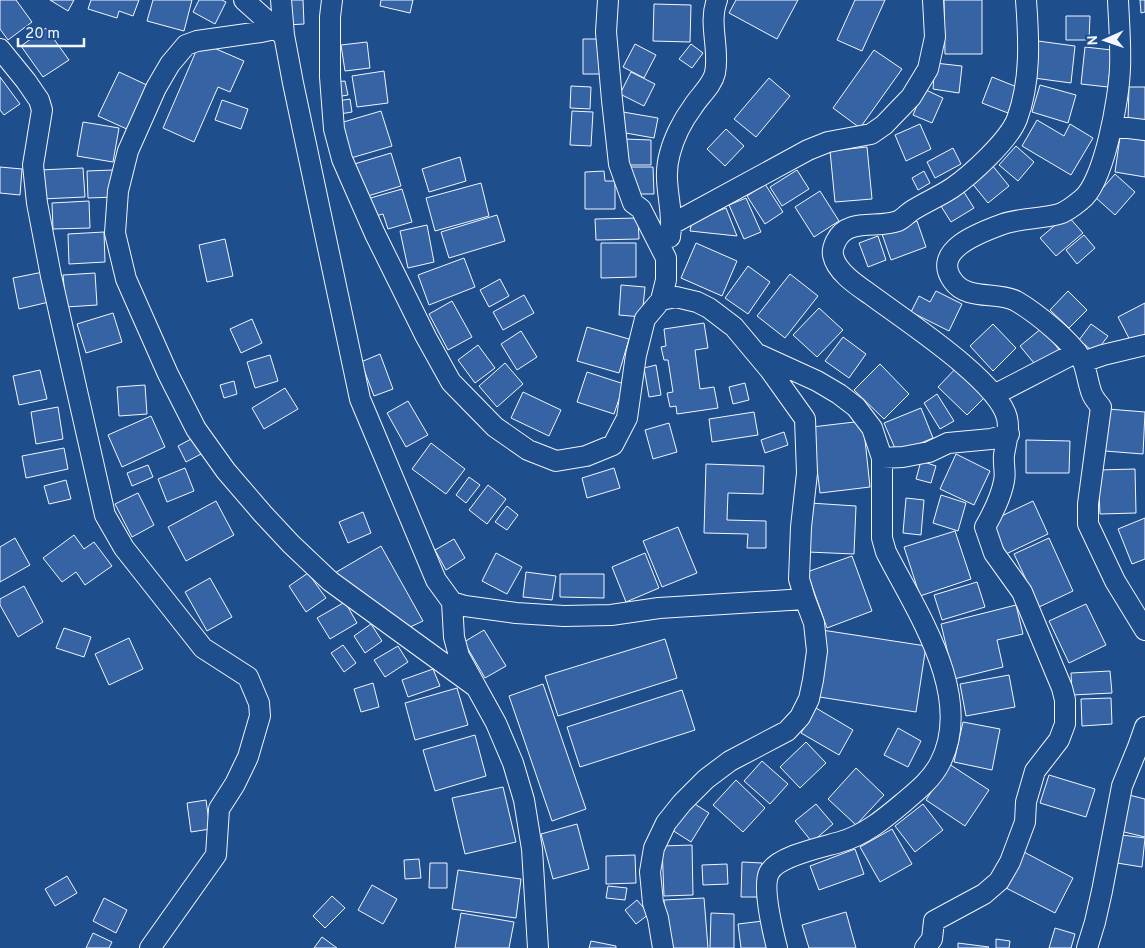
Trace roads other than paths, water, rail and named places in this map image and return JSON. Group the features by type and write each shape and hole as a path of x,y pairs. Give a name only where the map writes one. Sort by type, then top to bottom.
{"street":[{"path":"244,0 279,32"},
{"path":"281,0 279,32 360,399 436,580 452,602 452,618 459,656 496,723 513,763 524,800 532,849 538,948"},
{"path":"332,0 330,77 334,129 342,159 375,234 426,337 451,382 495,427 528,450 556,461 586,456 613,445 627,418 636,354 646,319 661,300 666,280 666,258 672,224 666,188 666,170 670,152 691,109 708,88 714,75 717,58 714,23 717,0"},
{"path":"608,0 606,32 619,164 633,203 641,209 666,258"},
{"path":"672,224 808,150 828,142 871,134 884,125 911,97 928,69 935,37 933,0"},
{"path":"924,948 932,939 934,921 984,894 999,881 1010,862 1025,822 1026,802 1035,771 1055,746 1065,724 1065,700 1062,688 1022,592 994,553 985,527 995,509 1004,481 1004,456 1009,434 1007,416 994,394 960,360 854,283 837,265 832,250 836,239 847,228 898,221 911,211 952,188 974,170 1007,136 1016,120 1027,81 1029,34 1026,0"},
{"path":"1118,0 1120,68 1117,98 1100,172 1084,199 1061,214 1004,224 969,239 951,252 947,262 948,272 954,283 967,292 1015,300 1036,315 1080,357 1092,394 1101,407 1088,504 1088,524 1114,581 1145,630"},
{"path":"279,32 261,32 197,41 186,45 170,64 156,88 128,151 118,191 115,233 126,279 168,374 196,429 226,471 256,507 330,581 476,687"},
{"path":"0,49 26,81 39,100 42,110 33,165 36,203 105,515 124,548 203,648 248,677 259,702 260,716 248,757 236,784 219,808 216,855 150,948"},
{"path":"1112,126 1145,130"},
{"path":"661,300 676,297 697,302 709,308 734,327 756,353 805,419 807,473 806,496 801,527 799,579 814,623 816,651 814,680 809,699 800,717 787,731 730,761 706,779 666,823 654,848 650,872 652,903 658,918 663,948"},
{"path":"994,394 1080,357 1103,355 1145,345"},
{"path":"756,353 817,381 856,407 872,428 882,458 882,538 886,552 929,634 944,675 951,704 952,722 948,744 939,765 921,787 879,823 846,840 801,853 774,866 768,874 767,885 770,923 776,948"},
{"path":"882,458 903,457 929,452 948,443 991,439 1009,434"},
{"path":"452,602 478,608 564,616 611,615 658,608 805,599"},
{"path":"1086,948 1095,922 1102,891 1122,786 1145,726"}]}
